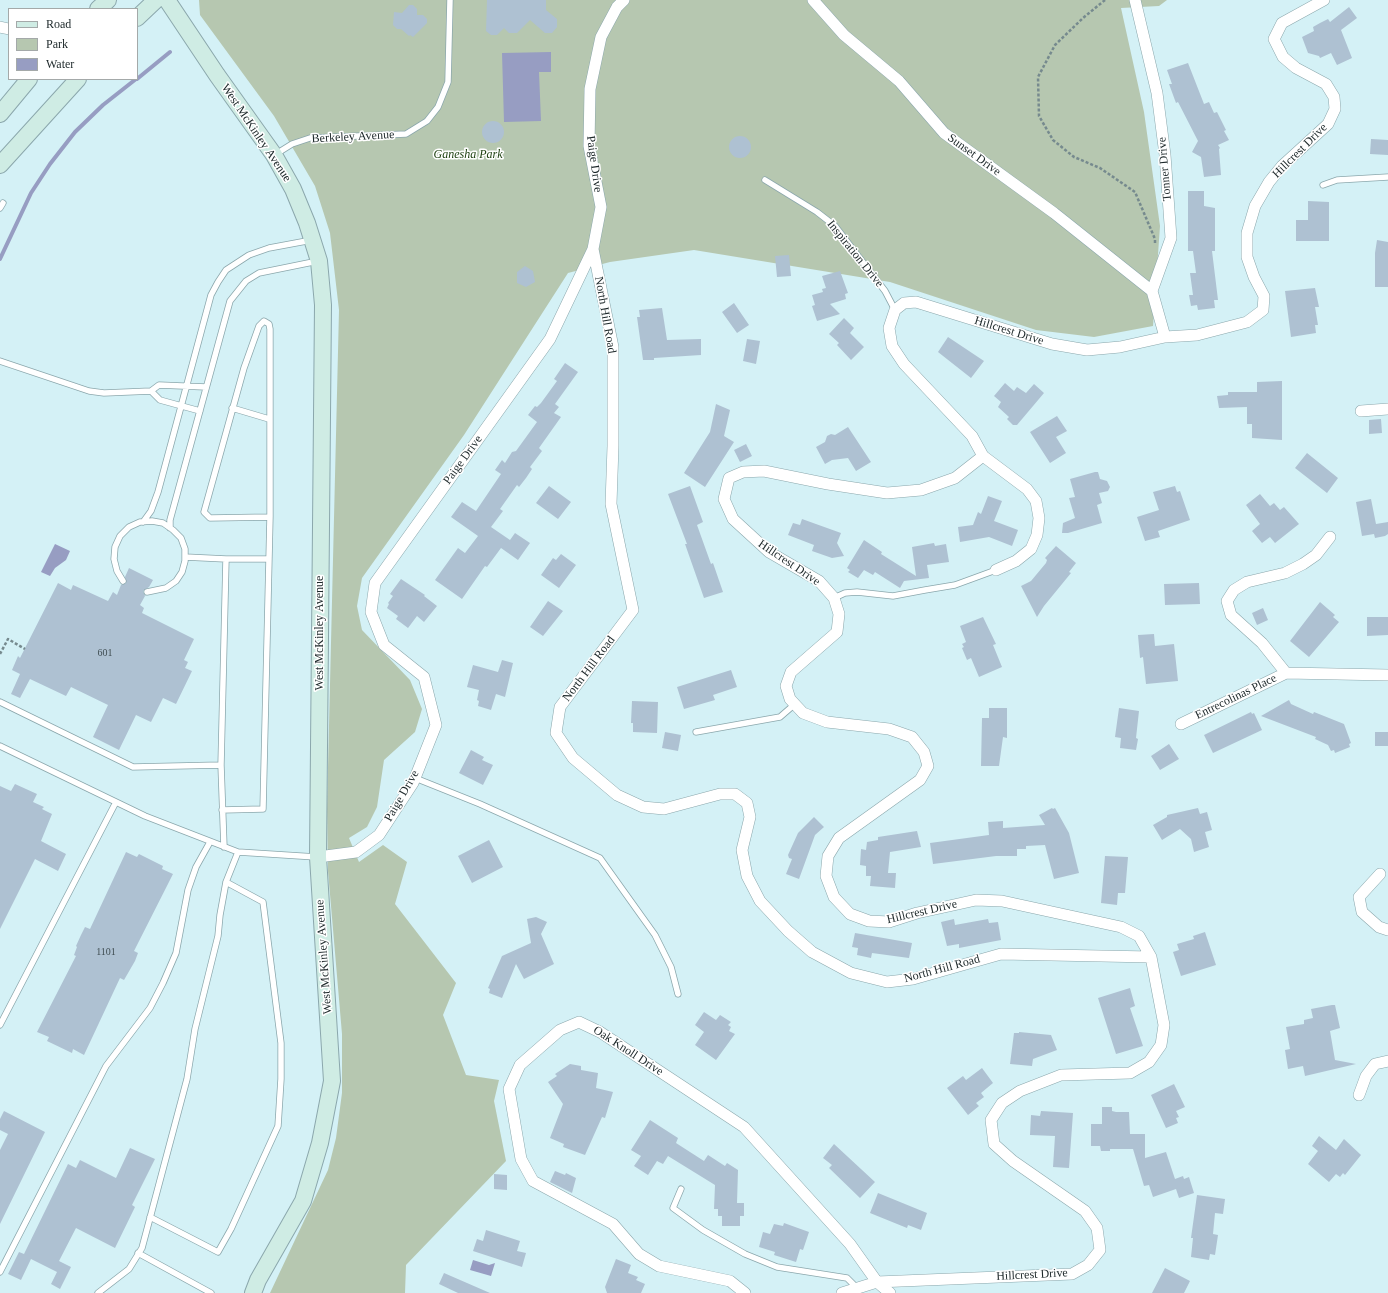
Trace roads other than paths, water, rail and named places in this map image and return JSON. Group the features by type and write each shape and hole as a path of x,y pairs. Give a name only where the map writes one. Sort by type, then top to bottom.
{"main road":[{"path":"99,8 108,0"},
{"path":"138,17 156,0"},
{"name":"West McKinley Avenue","path":"167,0 217,75 274,155 293,189 312,240 318,261 323,312 318,857 332,1081 320,1143 303,1201 258,1280 253,1293"},
{"path":"0,114 28,80"},
{"path":"0,164 77,80"}],"street":[{"name":"Paige Drive","path":"318,857 356,852 378,835 415,778 436,725 424,677 384,645 371,612 375,583 550,339 593,250 601,206 589,146 590,89 601,37 616,7 624,0"},
{"name":"Sunset Drive","path":"812,0 844,35 899,81 944,133 1054,213 1152,291"},
{"name":"Tonner Drive","path":"1135,0 1157,93 1171,238 1152,291"},
{"name":"Hillcrest Drive","path":"895,310 904,303 916,302 1052,344 1087,350 1120,347 1165,337 1197,335 1248,322 1263,310 1264,296 1254,277 1247,257 1247,233 1255,206 1269,182 1282,166 1328,124 1335,109 1334,97 1326,84 1296,68 1283,57 1274,39 1282,23 1324,0"},
{"name":"North Hill Road","path":"593,250 613,347 613,446 611,504 633,610 560,707 556,733 572,758 617,795 643,806 664,809 720,794 735,794 747,803 750,817 742,850 747,876 760,901 788,931 812,952 852,973 887,982 913,980 1001,954 1151,956"},
{"path":"1152,291 1165,337"},
{"path":"895,310 889,328 892,346 904,364 972,436 982,456 1027,489 1036,501 1039,518 1037,535 1031,548 1016,561 996,570"},
{"path":"1360,411 1388,409"},
{"name":"Hillcrest Drive","path":"877,1282 1072,1274 1088,1265 1100,1250 1097,1228 1085,1211 1013,1161 994,1144 991,1120 1002,1102 1020,1091 1060,1075 1130,1073 1149,1062 1161,1044 1164,1025 1151,956 1138,936 1121,926 1002,901 976,900 917,913 889,922 869,921 850,914 834,897 826,876 828,856 839,838 920,780 928,766 924,752 912,737 889,729 827,722 803,713 790,699 786,686 792,672 837,632 839,614 834,598 819,581 769,552 733,519 724,499 729,478 743,472 764,471 828,484 879,492 914,490 955,478 982,456"},
{"path":"1286,673 1262,643 1231,615 1227,602 1234,590 1247,582 1285,573 1303,564 1316,555 1330,537"},
{"name":"Entrecolinas Place","path":"1181,724 1286,673 1388,675"},
{"path":"1380,874 1359,897 1362,912 1379,927 1388,930"},
{"name":"Oak Knoll Drive","path":"745,1293 730,1282 659,1266 639,1254 613,1224 533,1181 521,1159 508,1089 520,1065 560,1030 579,1022 600,1032 744,1127 850,1244 877,1282"},
{"path":"1359,1095 1366,1076 1375,1064 1388,1061"},
{"path":"842,1293 877,1282 890,1293"}],"lane":[{"name":"Berkeley Avenue","path":"274,155 292,144 310,138 406,134 427,121 438,107 448,82 450,0"},
{"path":"1323,185 1337,180 1388,177"},
{"name":"Inspiration Drive","path":"766,180 817,212 835,226 885,291 895,310"},
{"path":"143,522 151,510 158,492 212,296 226,270 243,258 269,248 312,240"},
{"path":"170,528 170,520 228,309 237,290 246,281 259,273 318,261"},
{"path":"222,810 263,809 270,517 270,329 269,324 264,321 259,326 232,408 204,512 210,518 270,517"},
{"path":"0,361 89,392 115,393 151,391 159,385 206,388"},
{"path":"151,391 160,400 200,411"},
{"path":"232,408 269,420"},
{"path":"123,581 117,571 114,559 120,536 129,527 143,522 152,521 163,523 181,538 185,549 182,572 176,582 166,588 147,592"},
{"path":"185,557 269,559"},
{"path":"224,847 221,765 226,559"},
{"path":"834,598 845,593 857,592 893,596 955,585 996,570"},
{"path":"0,702 132,767 221,765"},
{"path":"696,732 780,717 795,704"},
{"path":"0,746 145,816 238,852 318,857"},
{"path":"415,778 480,804 600,858 655,935 671,967 678,994"},
{"path":"0,1025 116,802"},
{"path":"0,1272 106,1066 150,1008 163,984 176,953 188,890 196,867 210,842"},
{"path":"98,1293 129,1269 142,1248 187,1079 195,1029 218,936 226,882 238,852"},
{"path":"150,1217 218,1252 278,1126 281,1079 281,1044 263,902 226,882"},
{"path":"681,1190 673,1208 703,1230 745,1254 777,1267 847,1278 857,1288"},
{"path":"138,1253 210,1293"}],"water":[{"path":"551,52 551,72 539,72 541,121 504,122 502,53"},
{"path":"55,544 70,551 66,560 55,568 50,576 41,572"},
{"path":"473,1260 489,1265 495,1263 491,1276 470,1270"}],"waterway":[{"path":"138,78 170,52"},
{"path":"0,259 31,193 50,164 75,132 103,105 135,80"}],"park label":[{"name":"Ganesha Park","path":"468,155"}]}
